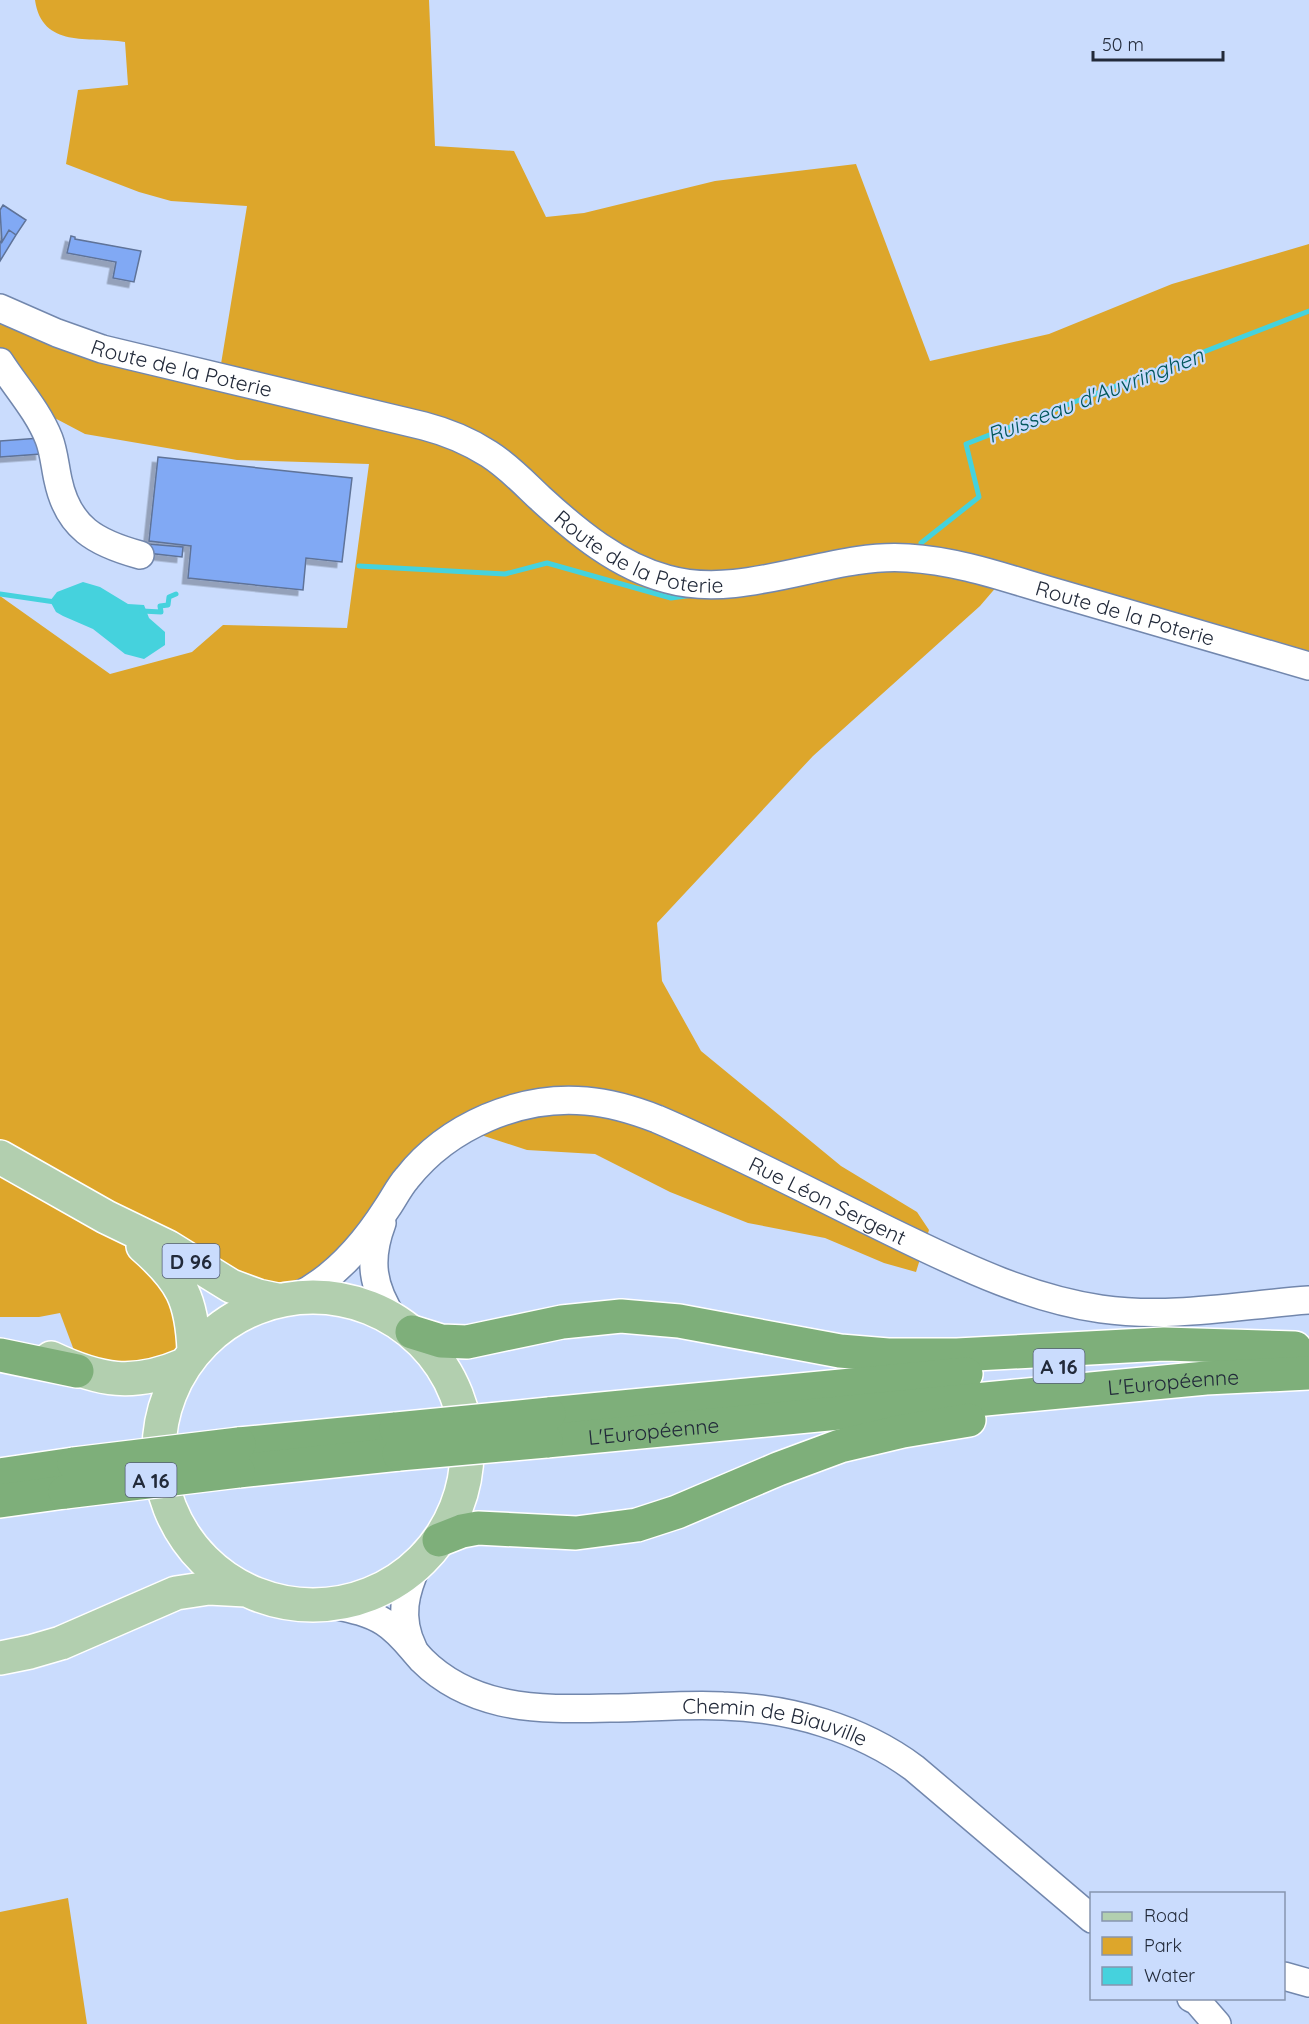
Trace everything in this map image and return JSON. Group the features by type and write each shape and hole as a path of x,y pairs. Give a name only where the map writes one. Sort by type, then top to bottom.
{"highway":[{"path":"403,1326 441,1341 467,1342 562,1322 621,1316 679,1321 840,1351 888,1355 957,1355 1164,1344 1304,1356"},
{"path":"0,1355 78,1371"},
{"name":"L'Européenne","path":"548,1427 1112,1387 1206,1378 1304,1356"},
{"name":"L'Européenne","path":"0,1475 70,1478 238,1458 548,1427 1111,1360 1304,1356"},
{"path":"428,1552 462,1531 486,1527 576,1533 637,1525 677,1512 786,1465 840,1446 938,1425 1073,1405 1112,1387"},
{"name":"L'Européenne","path":"0,1501 70,1478"}],"main road":[{"name":"D 96","path":"0,1157 106,1217 158,1242 240,1290 287,1298"},
{"name":"D 96","path":"106,1217 154,1255 183,1291 190,1311 189,1358"},
{"path":"324,1296 352,1301 370,1307 403,1326 426,1346 444,1370 457,1397 465,1426 467,1456 463,1486 453,1514 428,1552 397,1580 381,1590 355,1599 328,1604 300,1605 281,1602 246,1590 220,1574 198,1554 175,1520 164,1492 159,1462 161,1421 170,1392 189,1358 213,1332 236,1316 260,1305 287,1298 324,1296"},
{"path":"0,1345 51,1358 78,1371 110,1379 130,1380 155,1376 189,1358"},
{"path":"0,1658 61,1643 176,1593 209,1588 246,1590"}],"street":[{"name":"Route de la Poterie","path":"0,308 57,333 102,349 424,426 459,438 500,461 558,514 599,546 638,569 670,580 706,585 729,584 870,560 905,558 927,560 983,572 1309,666"},
{"path":"0,362 41,421 50,442 64,503 73,519 111,547 140,555"},
{"name":"Rue Léon Sergent","path":"386,1210 402,1184 417,1166 439,1147 473,1125 521,1107 547,1102 585,1101 610,1104 657,1119 936,1254 1010,1285 1056,1300 1102,1309 1164,1314 1309,1300"},
{"path":"287,1298 319,1284 336,1271 386,1210"},
{"path":"386,1210 374,1250 373,1271 378,1290 403,1326"},
{"name":"Chemin de Biauville","path":"413,1649 407,1636 403,1609 407,1589 428,1552"},
{"name":"Chemin de Biauville","path":"328,1604 377,1618 395,1630 434,1671 450,1682 475,1695 503,1703 567,1709 739,1707 796,1716 840,1728 877,1745 909,1764 1090,1917"},
{"path":"1285,1976 1309,1983"},
{"path":"1200,2000 1217,2024"}],"green space":[{"path":"35,0 429,0 435,146 514,151 546,217 584,213 715,181 856,164 930,361 1049,334 1172,284 1309,244 1309,675 998,585 980,606 813,756 657,923 662,981 701,1051 841,1166 917,1212 929,1230 916,1272 884,1263 825,1238 748,1223 670,1192 595,1154 527,1150 481,1135 439,1164 407,1203 383,1187 364,1223 311,1275 278,1286 250,1281 75,1186 0,1140 0,596 110,674 192,652 223,625 347,628 369,464 237,460 85,434 30,405 0,361 0,296 59,323 126,344 221,364 247,206 171,201 139,192 66,164 78,90 128,85 125,42 83,39 57,33 39,16"},
{"path":"0,1171 120,1240 155,1269 185,1339 167,1357 130,1368 75,1353 60,1313 39,1317 0,1317"},
{"path":"68,1898 87,2024 0,2024 0,1912"}],"water":[{"path":"83,582 100,587 128,604 144,605 149,618 165,632 165,645 144,659 125,654 93,629 56,612 50,601 57,592"}],"building":[{"path":"3,205 26,220 16,235 9,230 2,242 0,210"},
{"path":"9,230 16,235 0,261 0,241 2,242"},
{"path":"71,236 75,239 141,251 134,282 113,278 116,262 67,253"},
{"path":"40,438 41,454 0,457 0,441"},
{"path":"158,457 352,478 342,562 306,558 303,590 188,578 191,546 149,541"},
{"path":"148,544 183,547 182,557 147,553"}],"waterway":[{"name":"Ruisseau d'Auvringhen","path":"921,543 979,497 966,444 1309,311"},
{"name":"Ruisseau d'Auvringhen","path":"359,566 505,574 547,563 671,598 693,595"},
{"name":"Ruisseau d'Auvringhen","path":"0,594 55,602"},
{"name":"Ruisseau d'Auvringhen","path":"142,611 161,612 160,606 168,605 169,597 176,594"}]}
